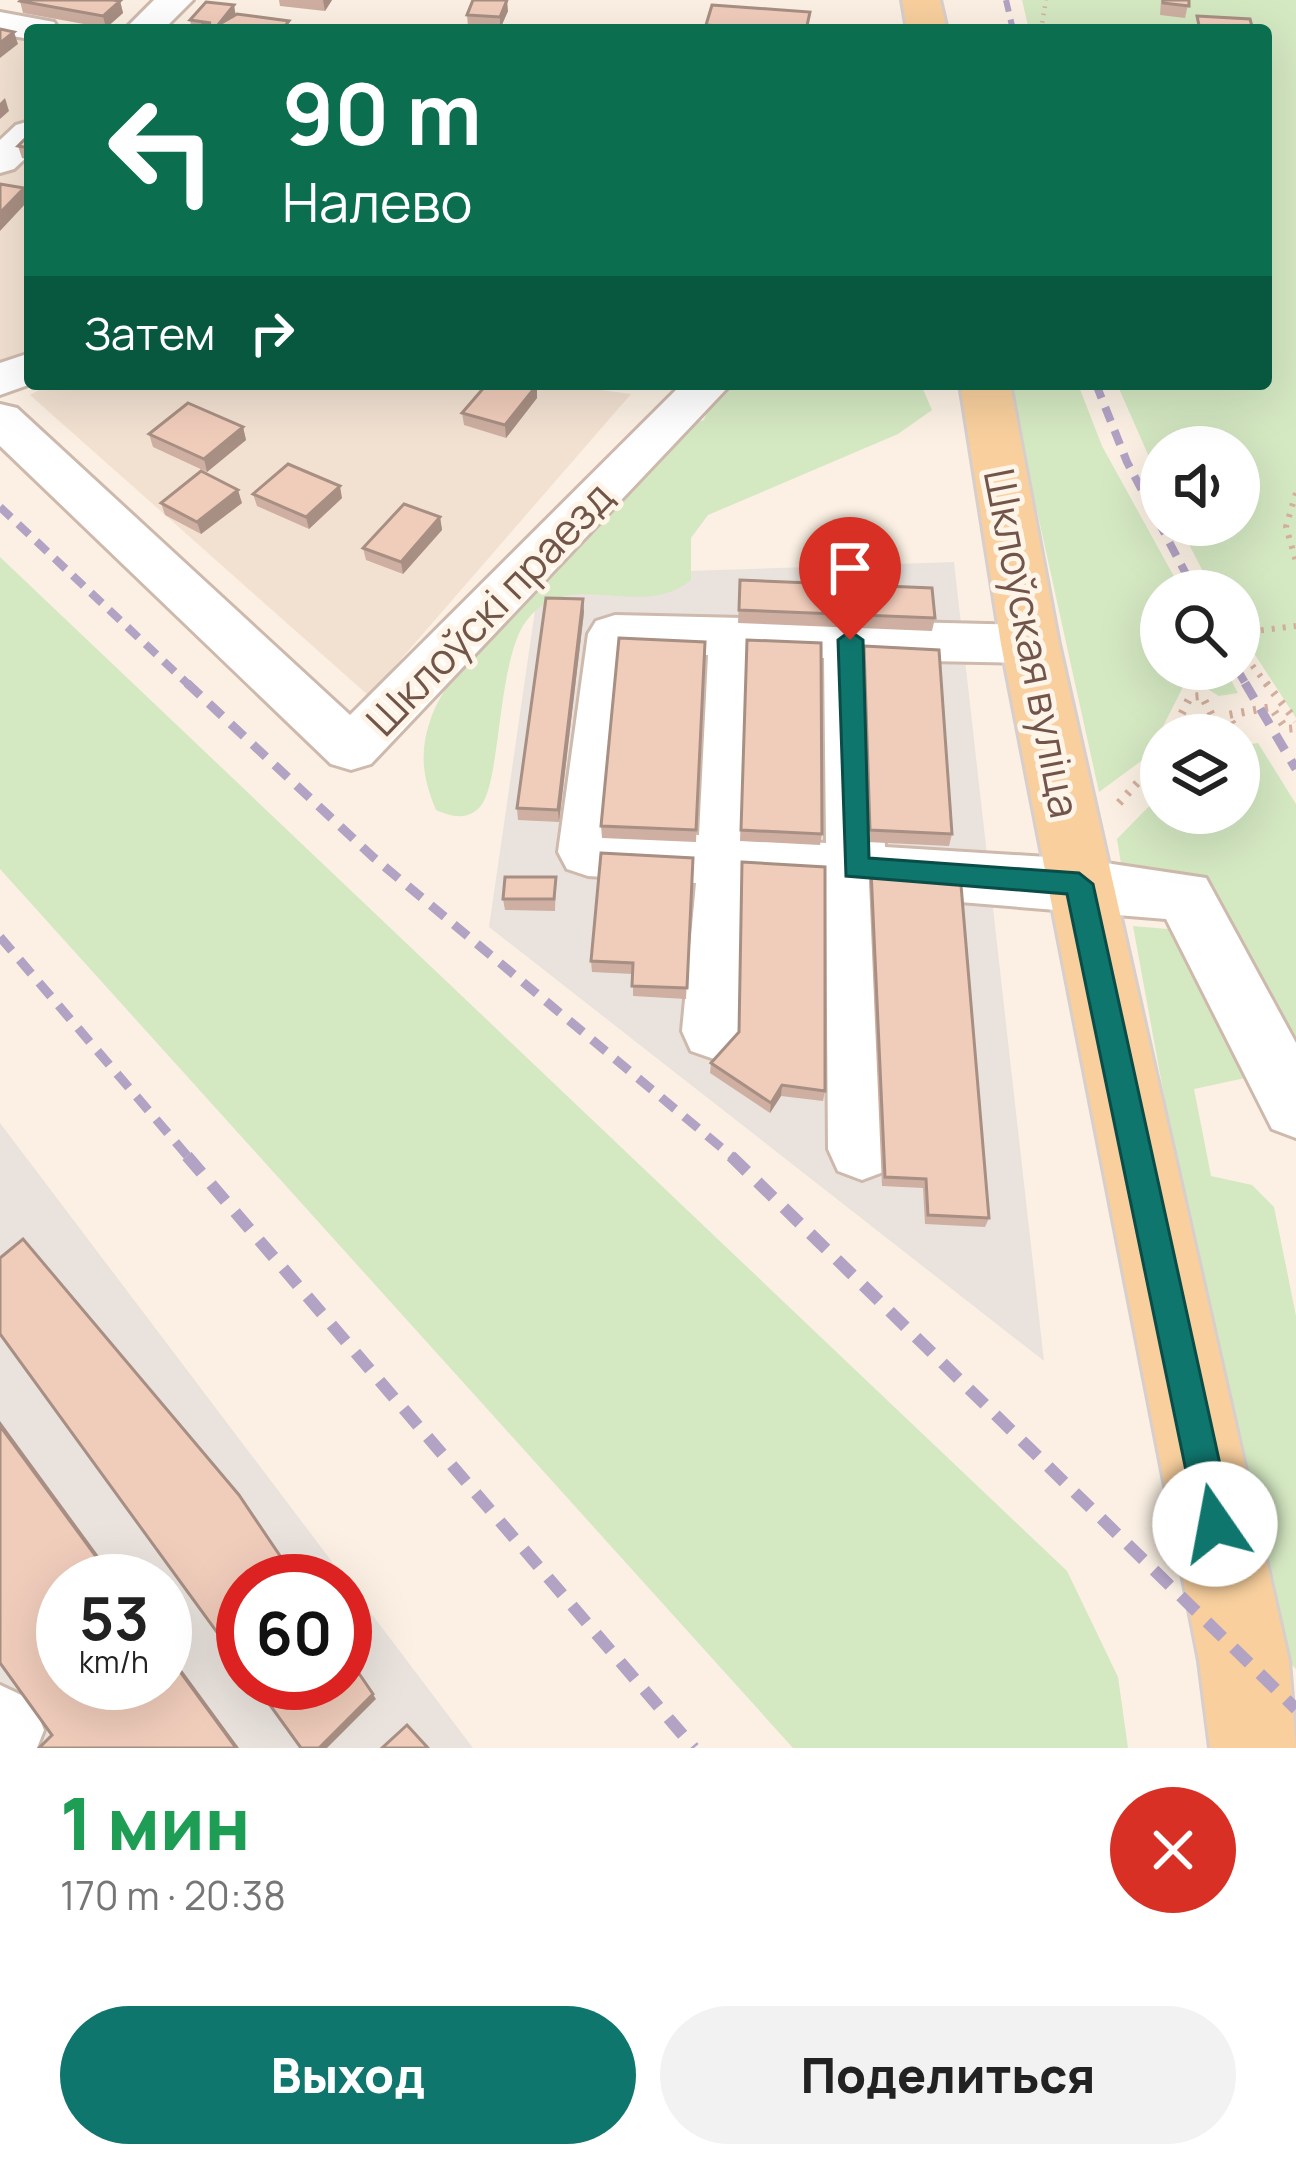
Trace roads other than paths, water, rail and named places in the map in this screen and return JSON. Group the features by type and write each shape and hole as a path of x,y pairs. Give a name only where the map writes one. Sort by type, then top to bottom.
{"main road":[{"name":"Шклоўская вуліца","path":"986,390 1030,644 1244,1661 1257,1748"}],"street":[{"path":"149,24 176,0"},
{"path":"0,161 24,139"},
{"name":"Шклоўскі праезд","path":"0,419 351,749 699,390"},
{"path":"1030,644 615,634 588,852 1079,884 1185,896 1296,1108"},
{"path":"714,1031 728,861 736,637"},
{"path":"850,640 862,1149"}],"railway":[{"path":"1006,0 1012,24"},
{"path":"1098,390 1127,462 1184,570"},
{"path":"0,507 190,686"},
{"path":"187,683 373,857 735,1159"},
{"path":"1249,690 1296,769"},
{"path":"0,937 190,1159"},
{"path":"187,1156 694,1748"},
{"path":"731,1156 1296,1709"}]}
